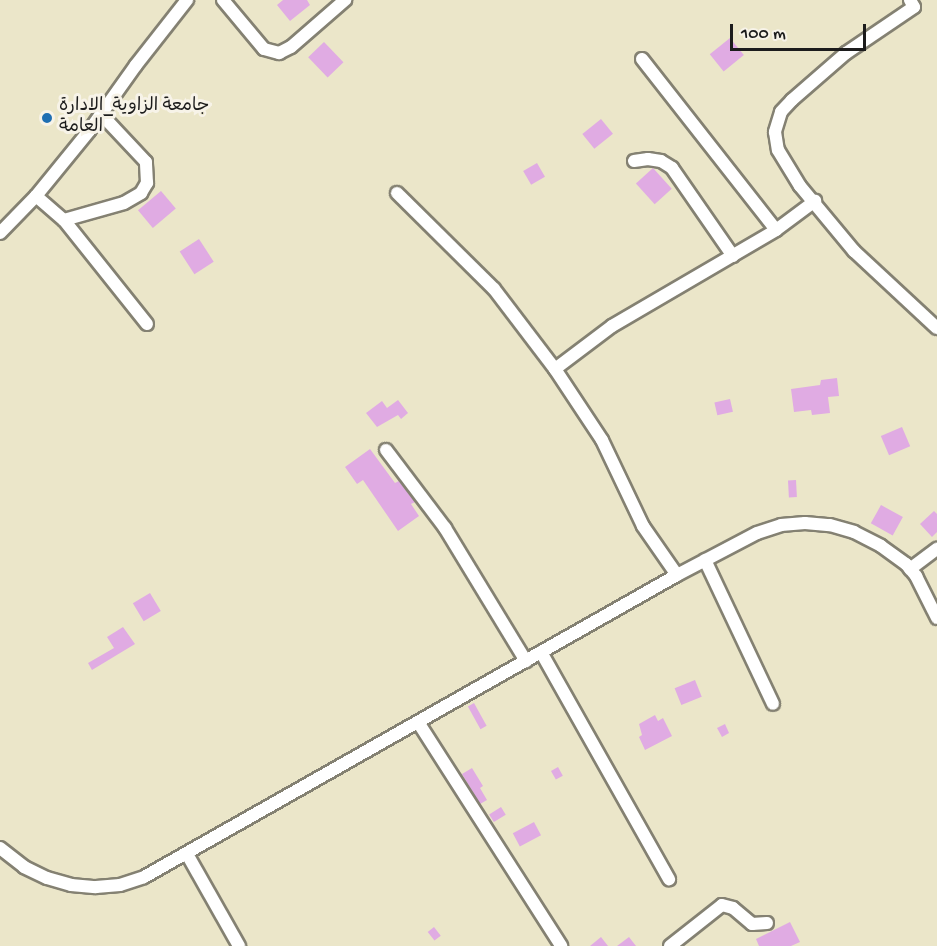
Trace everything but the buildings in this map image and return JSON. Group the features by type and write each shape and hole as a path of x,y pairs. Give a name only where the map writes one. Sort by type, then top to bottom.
{"street":[{"path":"166,25 175,0"},
{"path":"0,233 36,195 101,114 187,0"},
{"path":"223,0 264,49 279,52 291,47 345,0"},
{"path":"916,2 846,53 781,112 776,123 778,150 800,186 854,251 937,328"},
{"path":"642,60 776,230"},
{"path":"64,220 124,203 141,193 147,183 146,162 101,114"},
{"path":"634,161 648,159 661,161 672,168 733,256"},
{"path":"397,193 494,289 555,369 602,440 643,526 677,575"},
{"path":"36,195 64,220 147,324"},
{"path":"555,369 612,326 776,230 814,201"},
{"path":"386,450 445,528 526,661"},
{"path":"0,848 24,867 46,878 71,885 96,887 120,885 144,877 677,575 763,530 805,523 830,525 854,532 881,546 910,569 937,618"},
{"path":"910,569 937,549"},
{"path":"705,560 773,705"},
{"path":"542,652 669,879"},
{"path":"418,722 561,946"},
{"path":"187,854 239,946"},
{"path":"670,946 722,905 733,908 752,924 767,923"}],"place":[{"name":"جامعة الزاوية_الادارة العامة","path":"47,118"}]}
